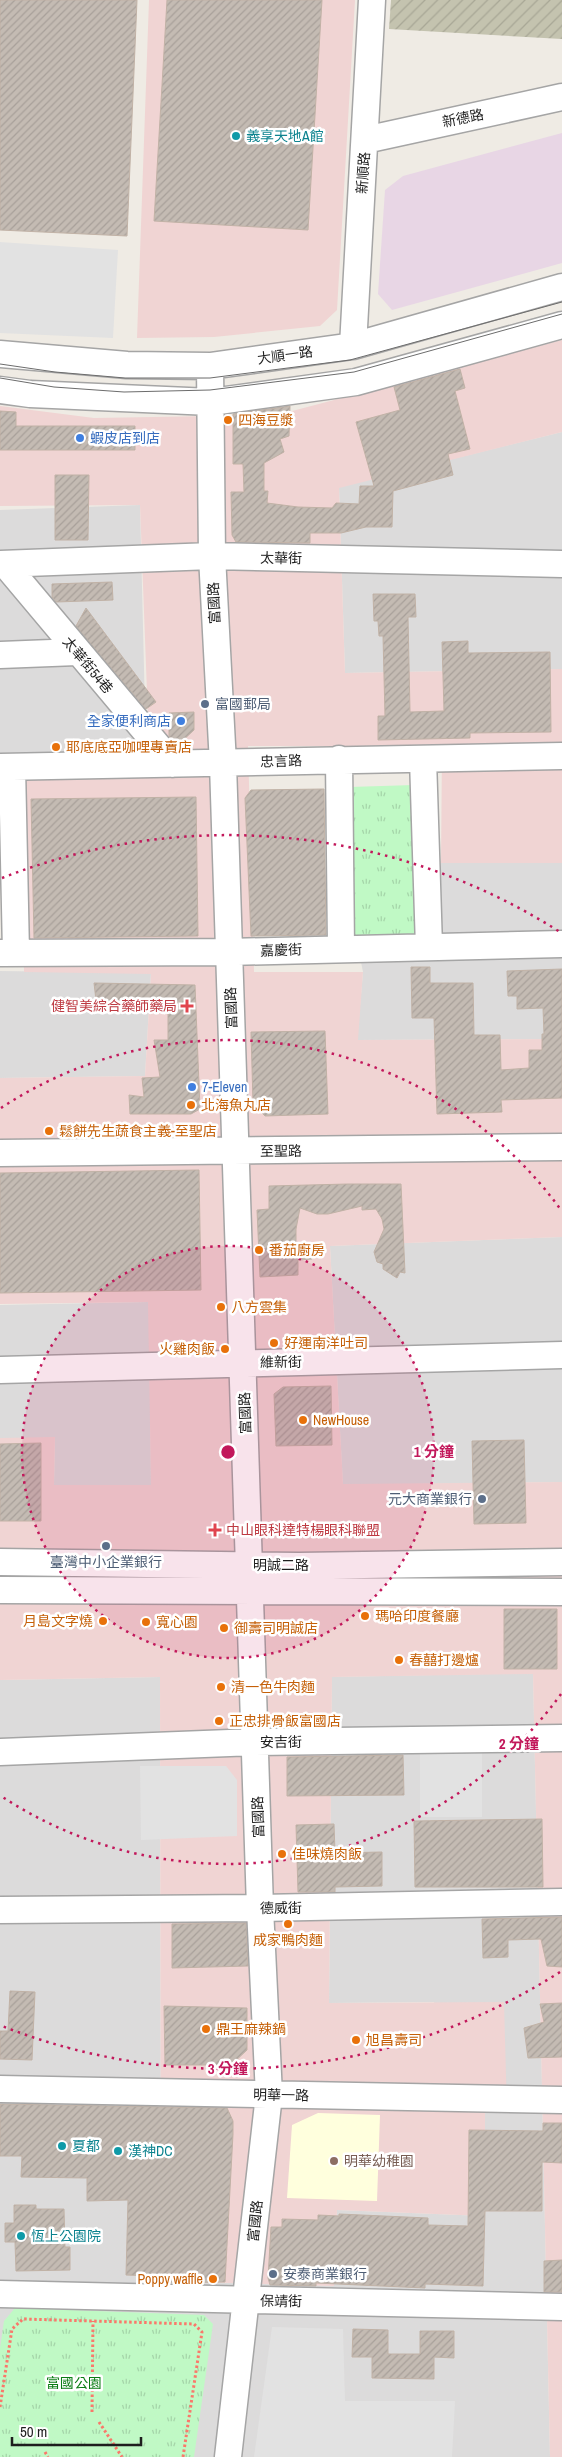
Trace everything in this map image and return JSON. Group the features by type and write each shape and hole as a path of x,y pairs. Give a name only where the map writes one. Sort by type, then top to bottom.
{"street":[{"name":"新順路","path":"353,346 372,0"},
{"name":"新德路","path":"365,140 562,98"},
{"name":"大順一路","path":"0,354 51,360 127,365 210,366 353,346 562,287"},
{"path":"0,390 30,394 211,402 356,382 562,325"},
{"name":"富國路","path":"210,366 212,556 223,764 260,1908 269,2094 228,2457"},
{"name":"太華街","path":"2,564 212,556 562,564"},
{"name":"太華街54巷","path":"2,564 173,764"},
{"path":"0,655 78,652"},
{"name":"忠言路","path":"6,767 562,756"},
{"path":"340,759 341,948"},
{"path":"423,759 429,947"},
{"path":"6,767 8,953"},
{"name":"嘉慶街","path":"8,953 229,952 562,944"},
{"name":"至聖路","path":"0,1153 236,1152 562,1147"},
{"name":"維新街","path":"0,1370 562,1355"},
{"name":"明誠二路","path":"0,1562 250,1577 562,1592"},
{"name":"明誠二路","path":"0,1590 562,1562"},
{"name":"安吉街","path":"0,1752 255,1742 562,1738"},
{"name":"德威街","path":"0,1910 260,1908 562,1902"},
{"name":"明華一路","path":"0,2089 562,2100"},
{"name":"保靖街","path":"0,2294 562,2307"}],"path":[{"path":"0,2407 12,2330 22,2319 194,2324 202,2332 183,2457"},
{"path":"92,2412 93,2321"},
{"path":"99,2422 122,2457"},
{"path":"45,2452 48,2457"}],"shaded area":[{"path":"149,0 355,0 337,310 320,326 214,337 137,338"},
{"path":"391,0 562,0 562,39 389,29"},
{"path":"562,133 562,263 392,310 378,294 385,190 403,176"},
{"path":"0,242 118,250 113,338 0,333"},
{"path":"562,340 562,432 339,488 345,673 562,669 562,863 441,863 442,746 248,746 254,972 363,972 358,1040 562,1039 562,1237 330,1246 343,1484 562,1482 562,2457 550,2457 533,1674 332,1677 329,2003 504,2002 507,2112 485,2111 485,2216 337,2210 334,2286 161,2281 160,1677 0,1680 0,1438 55,1437 54,1485 151,1485 148,1302 0,1304 0,1078 145,1076 151,974 24,972 22,773 150,772 140,505 0,506 0,406 94,418 277,415"},
{"path":"562,432 562,669 345,673 339,487"},
{"path":"140,505 146,750 0,753 0,510"},
{"path":"441,863 562,863 562,1039 357,1040 363,972 361,962 438,960"},
{"path":"0,971 151,973 145,1076 0,1078"},
{"path":"562,1237 562,1482 343,1485 330,1246"},
{"path":"149,1302 151,1486 54,1485 55,1438 0,1438 0,1305"},
{"path":"533,1673 550,2457 0,2457 0,1680 160,1677 161,2281 334,2286 337,2210 485,2216 434,2002 329,2003 332,1677"},
{"path":"420,1749 482,1749 482,1817 420,1817"},
{"path":"140,1766 226,1766 237,1780 237,1836 141,1840"},
{"name":"明華幼稚園","path":"318,2113 380,2115 377,2201 287,2198 292,2125"},
{"path":"272,2327 343,2329 345,2401 455,2401 452,2457 254,2457"}],"green space":[{"path":"414,785 419,934 354,936 349,787"},
{"name":"富國公園","path":"15,2308 204,2315 213,2324 194,2457 0,2457 0,2348 4,2321"}],"building":[{"path":"0,0 137,0 127,236 0,230"},
{"name":"義享天地A館","path":"167,0 322,0 308,230 154,221"},
{"path":"460,369 465,388 455,391 470,449 448,454 453,475 393,491 392,527 366,527 341,533 310,533 310,543 236,542 232,535 231,492 244,492 243,464 233,464 233,414 290,406 289,436 280,439 284,452 264,463 264,491 268,491 267,503 298,507 332,508 336,503 359,504 360,486 374,486 356,422 400,410 394,387"},
{"path":"0,411 16,412 16,426 135,426 135,450 0,450"},
{"path":"55,475 89,475 88,540 55,540"},
{"path":"112,582 113,600 56,602 52,597 52,584"},
{"path":"373,594 415,594 416,617 408,617 410,712 444,711 442,642 468,641 468,653 550,652 551,732 470,733 470,738 378,740 378,716 385,716 383,636 379,636 378,621 374,621"},
{"path":"86,608 156,702 146,709 76,626"},
{"name":"全家便利商店","path":"194,712 194,730 180,743 175,743 169,736 169,713"},
{"path":"324,789 326,935 251,936 245,798 251,790"},
{"path":"196,797 198,936 34,938 31,799"},
{"path":"411,967 430,967 430,983 473,983 474,1035 500,1035 501,1070 529,1068 529,1050 542,1050 542,1034 544,1034 543,1008 517,1009 517,996 508,996 507,971 562,969 562,1098 501,1100 502,1112 437,1114 434,1018 412,1018"},
{"path":"94,983 195,985 200,1109 191,1114 130,1114 129,1095 144,1097 142,1078 160,1077 154,1040 168,1040 168,1008 97,1009"},
{"path":"325,1031 328,1114 265,1116 253,1103 251,1032"},
{"path":"199,1170 201,1290 0,1293 0,1173"},
{"path":"401,1184 405,1273 400,1272 397,1278 383,1269 383,1264 377,1262 374,1252 384,1229 382,1219 376,1209 362,1210 362,1206 328,1214 317,1214 300,1208 296,1229 296,1243 314,1244 312,1259 298,1260 298,1275 260,1277 257,1210 269,1209 269,1186"},
{"name":"NewHouse","path":"331,1386 332,1445 276,1446 274,1394 283,1387"},
{"path":"524,1440 526,1523 474,1524 472,1441"},
{"path":"41,1443 41,1521 0,1521 0,1444"},
{"path":"504,1609 557,1609 557,1669 504,1669"},
{"path":"403,1755 404,1795 287,1796 287,1757"},
{"path":"542,1819 543,1887 415,1887 414,1821"},
{"path":"334,1824 335,1853 382,1852 382,1886 335,1887 335,1892 298,1892 296,1825"},
{"path":"562,1917 562,1967 547,1966 541,1939 508,1940 508,1957 483,1958 482,1919"},
{"path":"246,1923 248,1966 172,1968 172,1924"},
{"path":"10,1991 35,1992 32,2060 0,2059 0,2031 8,2031"},
{"path":"562,2003 562,2057 528,2058 524,2028 544,2022 540,2004"},
{"name":"鼎王麻辣鍋","path":"164,2006 247,2008 247,2050 231,2065 165,2065"},
{"path":"0,2104 227,2108 233,2121 233,2134 225,2282 155,2283 154,2276 126,2275 128,2200 87,2201 87,2178 21,2177 22,2156 0,2156"},
{"path":"543,2123 562,2123 562,2163 542,2162 542,2211 485,2211 483,2286 425,2284 425,2288 316,2283 316,2286 270,2285 268,2278 271,2227 282,2227 282,2219 318,2220 318,2215 339,2216 339,2214 428,2218 428,2225 468,2226 469,2130 543,2131"},
{"name":"恆上公園院","path":"14,2205 36,2205 36,2209 64,2209 65,2247 70,2247 70,2270 16,2271 15,2242 5,2242 5,2223 14,2223"},
{"path":"562,2260 562,2292 544,2292 544,2261"},
{"path":"353,2329 388,2330 388,2354 420,2354 420,2331 454,2331 454,2358 434,2357 434,2379 372,2378 372,2357 352,2357"}],"tram line":[{"path":"0,364 55,372 125,378 210,378 350,360 562,302"},
{"path":"0,378 54,387 124,392 210,390 354,372 562,314"}],"place":[{"name":"義享天地A館","path":"236,136"},
{"name":"四海豆漿","path":"228,420"},
{"name":"蝦皮店到店","path":"80,438"},
{"name":"富國郵局","path":"205,704"},
{"name":"全家便利商店","path":"181,721"},
{"name":"耶底底亞咖哩專賣店","path":"56,747"},
{"name":"健智美綜合藥師藥局","path":"187,1006"},
{"name":"7-Eleven","path":"192,1087"},
{"name":"北海魚丸店","path":"191,1105"},
{"name":"鬆餅先生蔬食主義-至聖店","path":"49,1131"},
{"name":"番茄廚房","path":"259,1250"},
{"name":"八方雲集","path":"221,1307"},
{"name":"好運南洋吐司","path":"274,1343"},
{"name":"火雞肉飯","path":"225,1349"},
{"name":"NewHouse","path":"303,1420"},
{"name":"元大商業銀行","path":"482,1499"},
{"name":"中山眼科達特楊眼科聯盟","path":"215,1530"},
{"name":"臺灣中小企業銀行","path":"106,1546"},
{"name":"瑪哈印度餐廳","path":"365,1616"},
{"name":"月島文字燒","path":"103,1621"},
{"name":"寬心園","path":"146,1622"},
{"name":"御壽司明誠店","path":"224,1628"},
{"name":"春囍打邊爐","path":"399,1660"},
{"name":"清一色牛肉麵","path":"221,1687"},
{"name":"正忠排骨飯富國店","path":"219,1721"},
{"name":"佳味燒肉飯","path":"282,1854"},
{"name":"成家鴨肉麵","path":"288,1924"},
{"name":"鼎王麻辣鍋","path":"206,2029"},
{"name":"旭昌壽司","path":"356,2040"},
{"name":"夏都","path":"62,2146"},
{"name":"漢神DC","path":"118,2151"},
{"name":"明華幼稚園","path":"334,2161"},
{"name":"恆上公園院","path":"21,2236"},
{"name":"安泰商業銀行","path":"273,2274"},
{"name":"Poppy waffle","path":"213,2279"}]}
